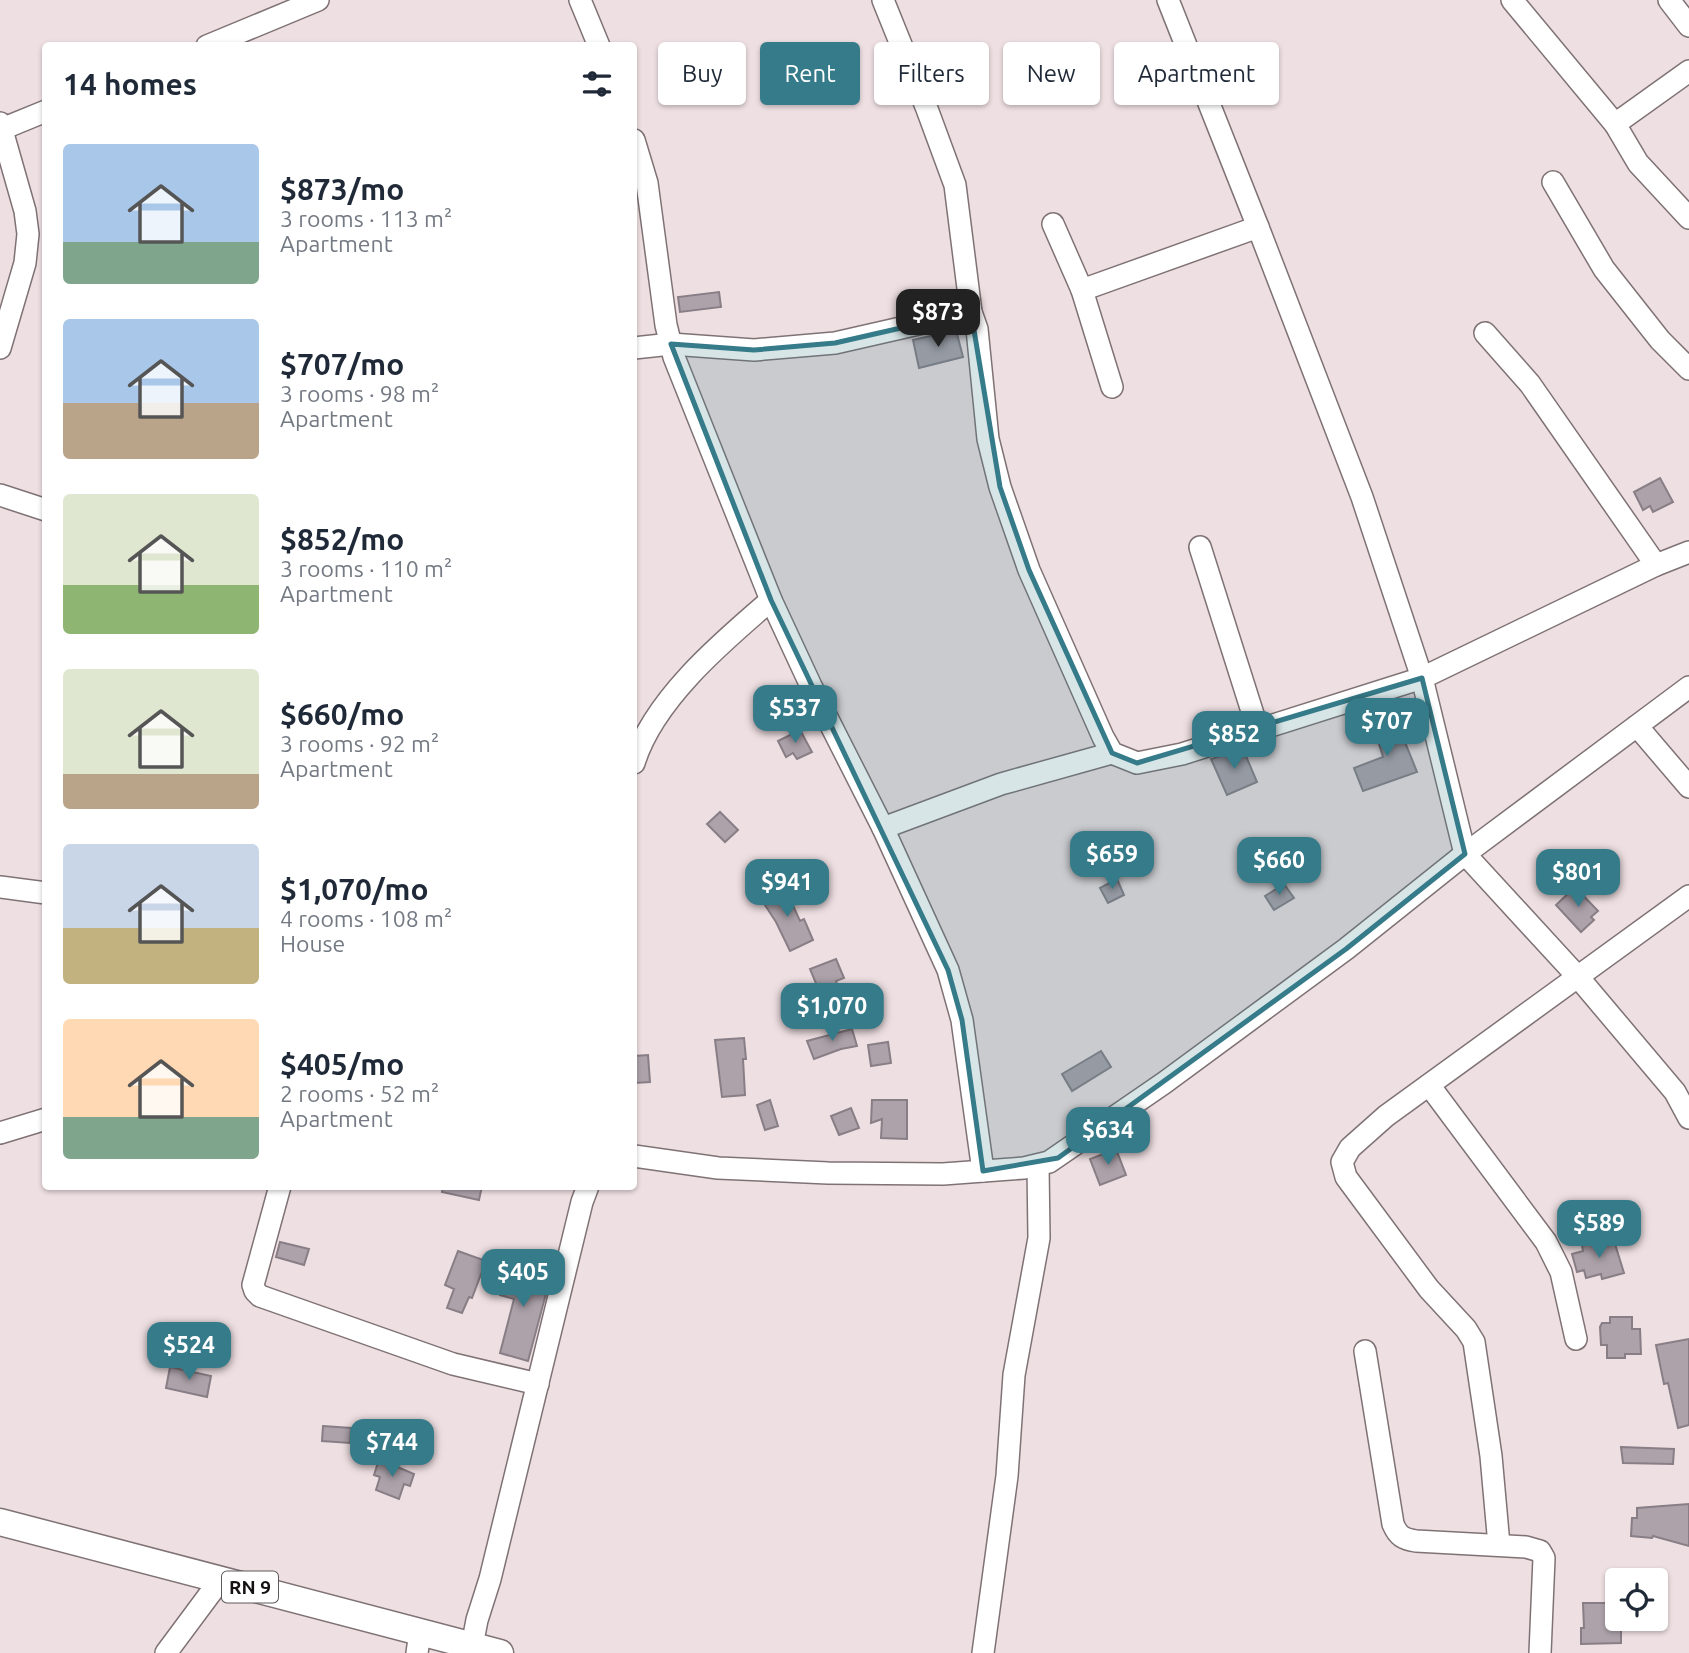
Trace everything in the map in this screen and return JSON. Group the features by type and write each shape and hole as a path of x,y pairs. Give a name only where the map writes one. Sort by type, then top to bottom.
{"main road":[{"name":"RN 9","path":"0,1522 221,1579 419,1642 472,1646 500,1653"}],"street":[{"path":"217,42 318,0"},
{"path":"580,0 596,42"},
{"path":"883,0 928,109 955,186 971,312 977,329 989,439 1000,487 1029,570 1112,753"},
{"path":"1168,0 1362,497 1422,678 1465,854 1578,977 1675,1092 1689,1118"},
{"path":"1512,0 1615,124 1638,163 1689,219"},
{"path":"1669,0 1689,26"},
{"path":"1615,124 1689,71"},
{"path":"0,348 25,263 28,234 25,211 1,126 42,112"},
{"path":"637,150 647,183 666,325 674,358 771,600 883,828 948,970 957,999 983,1171"},
{"path":"1553,182 1605,268 1660,340 1689,369"},
{"path":"1053,224 1082,290 1112,387"},
{"path":"1082,290 1258,227"},
{"path":"637,348 671,344 754,349 835,343 971,312"},
{"path":"1485,333 1530,384 1656,565"},
{"path":"0,495 42,509"},
{"path":"1200,547 1258,730"},
{"path":"883,828 1001,784 1112,753 1137,763 1182,754 1422,678 1656,565 1689,552"},
{"path":"637,752 661,710 694,672 771,600"},
{"path":"637,1156 718,1168 943,1174 1038,1165 1058,1158 1346,949 1465,854 1689,687"},
{"path":"1637,726 1689,787"},
{"path":"0,887 42,892"},
{"path":"1499,1545 1491,1456 1474,1342 1466,1329 1429,1289 1346,1177 1342,1162 1350,1148 1386,1116 1689,896"},
{"path":"1429,1085 1540,1233 1556,1259 1576,1339"},
{"path":"0,1133 42,1120"},
{"path":"983,1653 1007,1476 1014,1375 1039,1238 1038,1165"},
{"path":"279,1190 253,1285 260,1296 453,1364 538,1384"},
{"path":"472,1646 586,1190"},
{"path":"1366,1351 1394,1524 1398,1534 1405,1539 1416,1541 1526,1547 1540,1551 1544,1558 1540,1653"},
{"path":"166,1653 221,1579"}],"highlighted area":[{"path":"971,312 1000,487 1029,570 1112,753 1137,763 1422,678 1465,854 1346,949 1058,1158 983,1171 962,1020 948,970 771,600 671,344 754,350 835,343"}],"building":[{"path":"719,292 721,307 680,312 678,297"},
{"path":"956,330 963,357 919,368 913,340"},
{"path":"1660,478 1673,502 1653,512 1650,506 1643,510 1634,492"},
{"path":"1395,717 1417,772 1363,791 1354,768 1383,757 1373,724"},
{"path":"800,730 812,752 797,759 793,753 786,757 778,741"},
{"path":"1243,749 1257,782 1227,795 1211,759"},
{"path":"720,812 738,830 725,842 707,824"},
{"path":"1117,879 1124,895 1108,903 1100,888"},
{"path":"1284,884 1294,898 1274,910 1265,896"},
{"path":"784,886 800,921 804,919 813,940 790,951 761,899"},
{"path":"1575,887 1598,911 1591,917 1594,920 1581,932 1556,905"},
{"path":"836,959 844,978 836,981 838,986 820,993 810,969"},
{"path":"852,1029 857,1046 814,1059 807,1041"},
{"path":"744,1038 745,1095 722,1097 715,1040"},
{"path":"888,1042 891,1063 871,1066 868,1045"},
{"path":"1101,1051 1111,1067 1072,1091 1062,1074"},
{"path":"648,1055 650,1082 637,1083 637,1056"},
{"path":"770,1100 778,1126 765,1130 757,1105"},
{"path":"872,1100 907,1100 907,1139 881,1138 882,1119 871,1123"},
{"path":"851,1108 859,1128 839,1135 831,1116"},
{"path":"1116,1149 1126,1175 1100,1185 1090,1159"},
{"path":"442,1190 481,1190 479,1200"},
{"path":"1604,1240 1606,1246 1615,1244 1624,1273 1602,1279 1601,1274 1586,1278 1584,1270 1577,1272 1572,1254 1583,1251 1582,1246"},
{"path":"280,1242 309,1249 304,1265 276,1257"},
{"path":"458,1251 486,1261 472,1298 469,1297 462,1313 447,1308 454,1289 445,1285"},
{"path":"507,1265 551,1275 528,1361 500,1353 514,1299 500,1295"},
{"path":"1610,1317 1632,1317 1632,1329 1640,1329 1641,1354 1625,1354 1625,1358 1607,1358 1607,1345 1601,1345 1600,1327 1602,1323 1610,1323"},
{"path":"1689,1339 1689,1425 1678,1428 1668,1383 1664,1384 1656,1345"},
{"path":"170,1367 211,1376 207,1397 166,1388"},
{"path":"323,1426 351,1428 350,1443 322,1441"},
{"path":"1621,1447 1674,1449 1673,1464 1623,1463"},
{"path":"379,1459 414,1474 410,1486 404,1484 399,1499 376,1490 380,1477 374,1475"},
{"path":"1689,1504 1689,1546 1653,1536 1631,1536 1632,1518 1637,1518 1637,1508"},
{"path":"1583,1603 1605,1603 1605,1631 1621,1631 1621,1643 1581,1644 1581,1628 1584,1628"}]}
